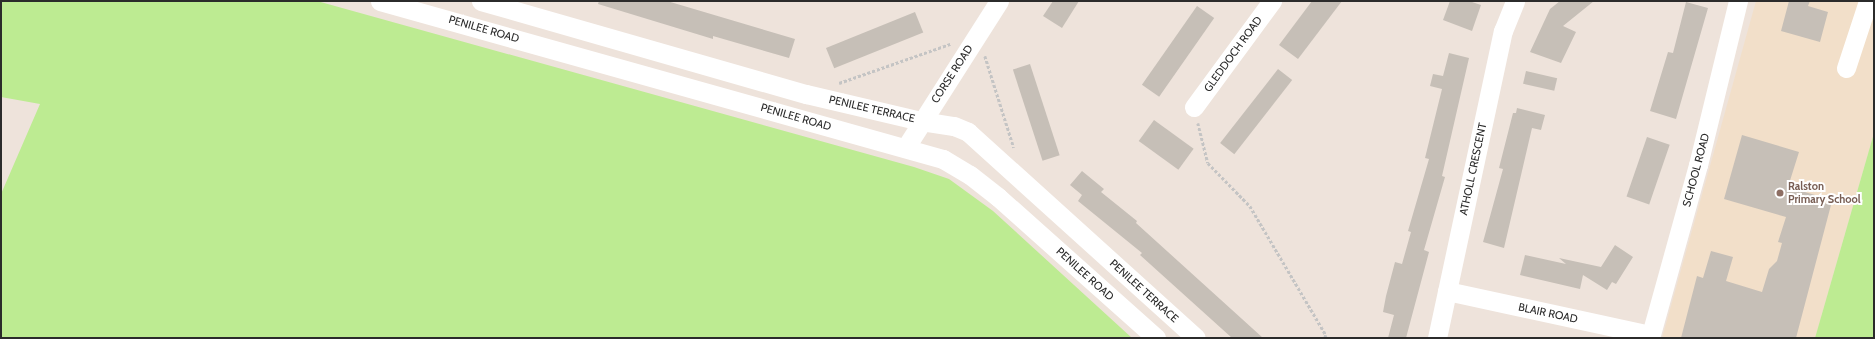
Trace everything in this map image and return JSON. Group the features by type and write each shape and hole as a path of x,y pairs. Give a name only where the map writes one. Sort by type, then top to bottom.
{"street":[{"name":"PENILEE ROAD","path":"380,1 906,147 943,159 970,175 1069,259 1156,338"},
{"name":"PENILEE TERRACE","path":"481,1 806,94 921,121 954,126 968,132 1196,338"},
{"name":"CORSE ROAD","path":"906,147 921,121 999,1"},
{"name":"GLEDDOCH ROAD","path":"1194,107 1272,1"},
{"name":"ATHOLL CRESCENT","path":"1437,338 1446,290 1503,31 1515,1"},
{"name":"SCHOOL ROAD","path":"1650,336 1698,165 1738,1"},
{"path":"1846,68 1868,1"},
{"name":"BLAIR ROAD","path":"1446,290 1650,336"}],"path":[{"path":"1194,107 1208,163 1250,206 1326,335 1325,338"}],"shaded area":[{"name":"Ralston Primary School","path":"1756,1 1874,1 1874,133 1815,338 1662,338"}],"green space":[{"path":"1,1 317,1 914,167 949,179 993,211 1132,338 1,338 1,194 40,104 1,97"},
{"path":"1874,133 1874,338 1815,338"}],"building":[{"path":"599,1 667,1 795,39 789,58 713,36 713,39 598,4"},
{"path":"1053,1 1079,1 1062,28 1043,16"},
{"path":"1312,1 1342,1 1298,59 1279,45"},
{"path":"1450,1 1469,1 1481,5 1472,31 1443,20"},
{"path":"1560,1 1594,1 1563,26 1576,32 1561,63 1530,52 1550,9"},
{"path":"1789,1 1810,1 1808,6 1828,12 1820,42 1781,31"},
{"path":"1686,2 1708,8 1676,119 1650,111 1668,52 1673,53"},
{"path":"1197,6 1214,18 1159,97 1142,85"},
{"path":"915,12 923,32 834,68 826,48"},
{"path":"1449,53 1469,58 1442,176 1445,177 1424,250 1429,252 1406,338 1388,338 1394,315 1383,312 1386,296 1395,262 1402,264 1411,232 1408,231 1429,159 1425,158 1442,89 1430,86 1433,74 1443,76"},
{"path":"1030,64 1060,155 1043,161 1013,70"},
{"path":"1278,69 1292,80 1234,154 1220,143"},
{"path":"1526,71 1557,78 1554,91 1523,84"},
{"path":"1517,108 1545,115 1541,130 1532,128 1504,248 1483,242 1503,169 1499,168 1513,113 1516,113"},
{"path":"1154,120 1194,149 1178,170 1139,141"},
{"path":"1742,135 1799,152 1788,187 1815,195 1814,200 1831,205 1796,338 1681,338 1697,276 1703,278 1711,251 1733,257 1726,281 1762,292 1769,269 1777,261 1782,243 1778,242 1786,217 1724,199"},
{"path":"1647,137 1670,145 1649,204 1626,197"},
{"path":"1082,171 1104,189 1101,192 1137,221 1136,223 1263,338 1232,338 1140,255 1142,253 1078,201 1082,195 1070,185"},
{"path":"1615,245 1633,257 1616,284 1612,282 1607,290 1583,275 1580,289 1520,275 1525,255 1566,264 1559,258 1601,267"}],"place":[{"name":"Ralston Primary School","path":"1780,193"}]}
